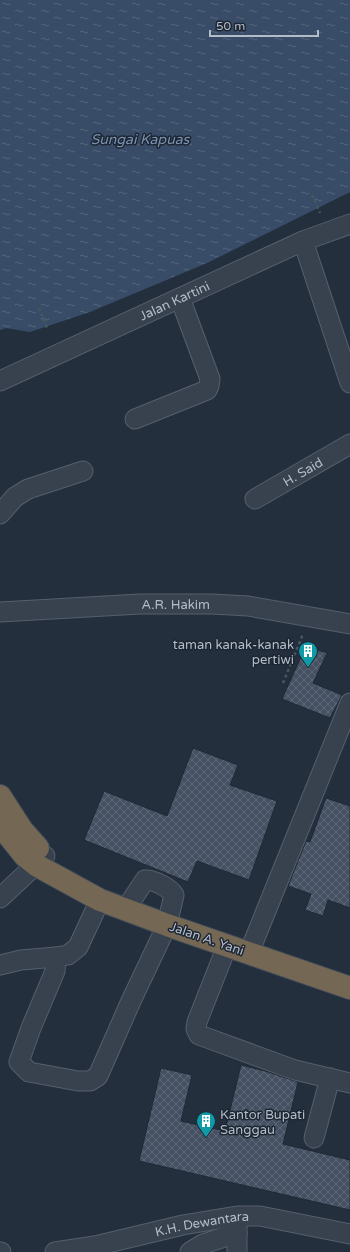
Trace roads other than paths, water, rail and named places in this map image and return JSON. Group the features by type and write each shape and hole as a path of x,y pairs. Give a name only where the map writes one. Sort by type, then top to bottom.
{"highway":[{"name":"Jalan A. Yani","path":"0,796 41,860"},
{"name":"Jalan A. Yani","path":"0,825 16,846 41,860 67,882 100,900 167,925 350,988"}],"street":[{"name":"Jalan Kartini","path":"0,381 303,241 350,224"},
{"path":"303,241 350,383"},
{"path":"135,419 207,390 209,386 210,380 180,298"},
{"name":"H. Said","path":"255,499 348,451"},
{"path":"0,514 15,497 28,489 83,471"},
{"name":"A.R. Hakim","path":"0,612 63,607 189,603 248,606 350,624"},
{"path":"249,953 350,703"},
{"path":"0,898 41,860"},
{"path":"56,957 55,971 31,1028 19,1062 29,1072 78,1081 90,1081 98,1076 167,925 174,895 172,891 150,880 142,883 125,910"},
{"path":"0,965 21,960 56,957 68,954 78,947 100,900"},
{"path":"227,946 197,1022 196,1029 199,1035 295,1070 350,1082"},
{"path":"314,1138 330,1078"},
{"name":"K.H. Dewantara","path":"55,1252 95,1246 184,1225 237,1224 260,1216 350,1234"},
{"path":"190,1252 237,1224"},
{"path":"237,1224 237,1252"}],"water":[{"name":"Sungai Kapuas","path":"0,0 350,0 350,192 207,263 90,312 30,332 6,328 0,330"}],"place":[{"name":"taman kanak-kanak pertiwi","path":"308,668"},
{"name":"Kantor Bupati Sanggau","path":"206,1138"}]}
